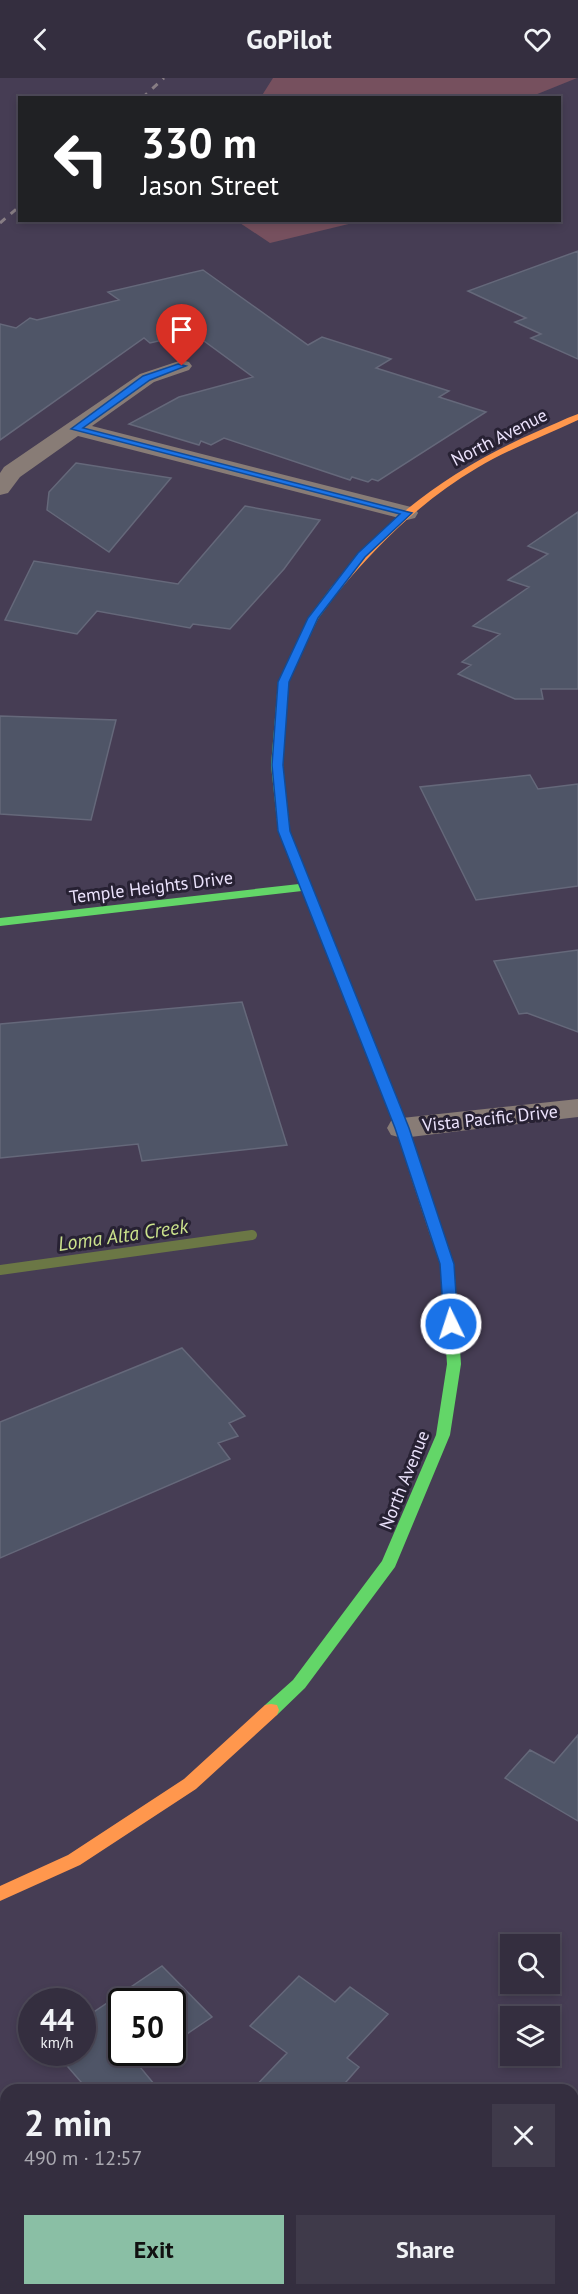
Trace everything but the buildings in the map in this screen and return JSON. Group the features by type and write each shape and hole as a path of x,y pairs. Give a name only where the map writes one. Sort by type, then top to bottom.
{"main road":[{"name":"North Avenue","path":"0,1894 74,1860 190,1785 299,1684 389,1563 443,1435 454,1364 447,1264 402,1128 284,831 277,765 283,682 313,618 362,555 407,513 474,466 578,417"},
{"name":"Temple Heights Drive","path":"0,922 306,887"}],"street":[{"path":"0,488 12,472 147,378 182,366"},
{"path":"76,429 407,513"},
{"name":"Vista Pacific Drive","path":"402,1128 578,1108"}],"shaded area":[{"path":"273,78 577,78 532,96 262,96"},
{"path":"238,222 357,222 270,243"}],"waterway":[{"name":"Loma Alta Creek","path":"0,1270 252,1235"}],"railway":[{"path":"144,96 164,78"},
{"path":"0,223 18,208"}],"traffic: fast":[{"path":"336,588 313,618 283,682 277,765 284,831 345,986"},
{"path":"0,922 306,887"},
{"path":"271,1710 299,1684 389,1563 443,1435 454,1364 447,1264 436,1232"}],"traffic: slow":[{"path":"336,588 366,553 399,521 453,478 499,453 578,417"},
{"path":"345,986 402,1128 436,1232"},
{"path":"0,1894 74,1860 190,1784 271,1710"}],"route":[{"path":"182,366 147,378 76,429 407,513 362,555 313,618 283,682 277,765 284,831 402,1128 447,1264 451,1324"}]}
